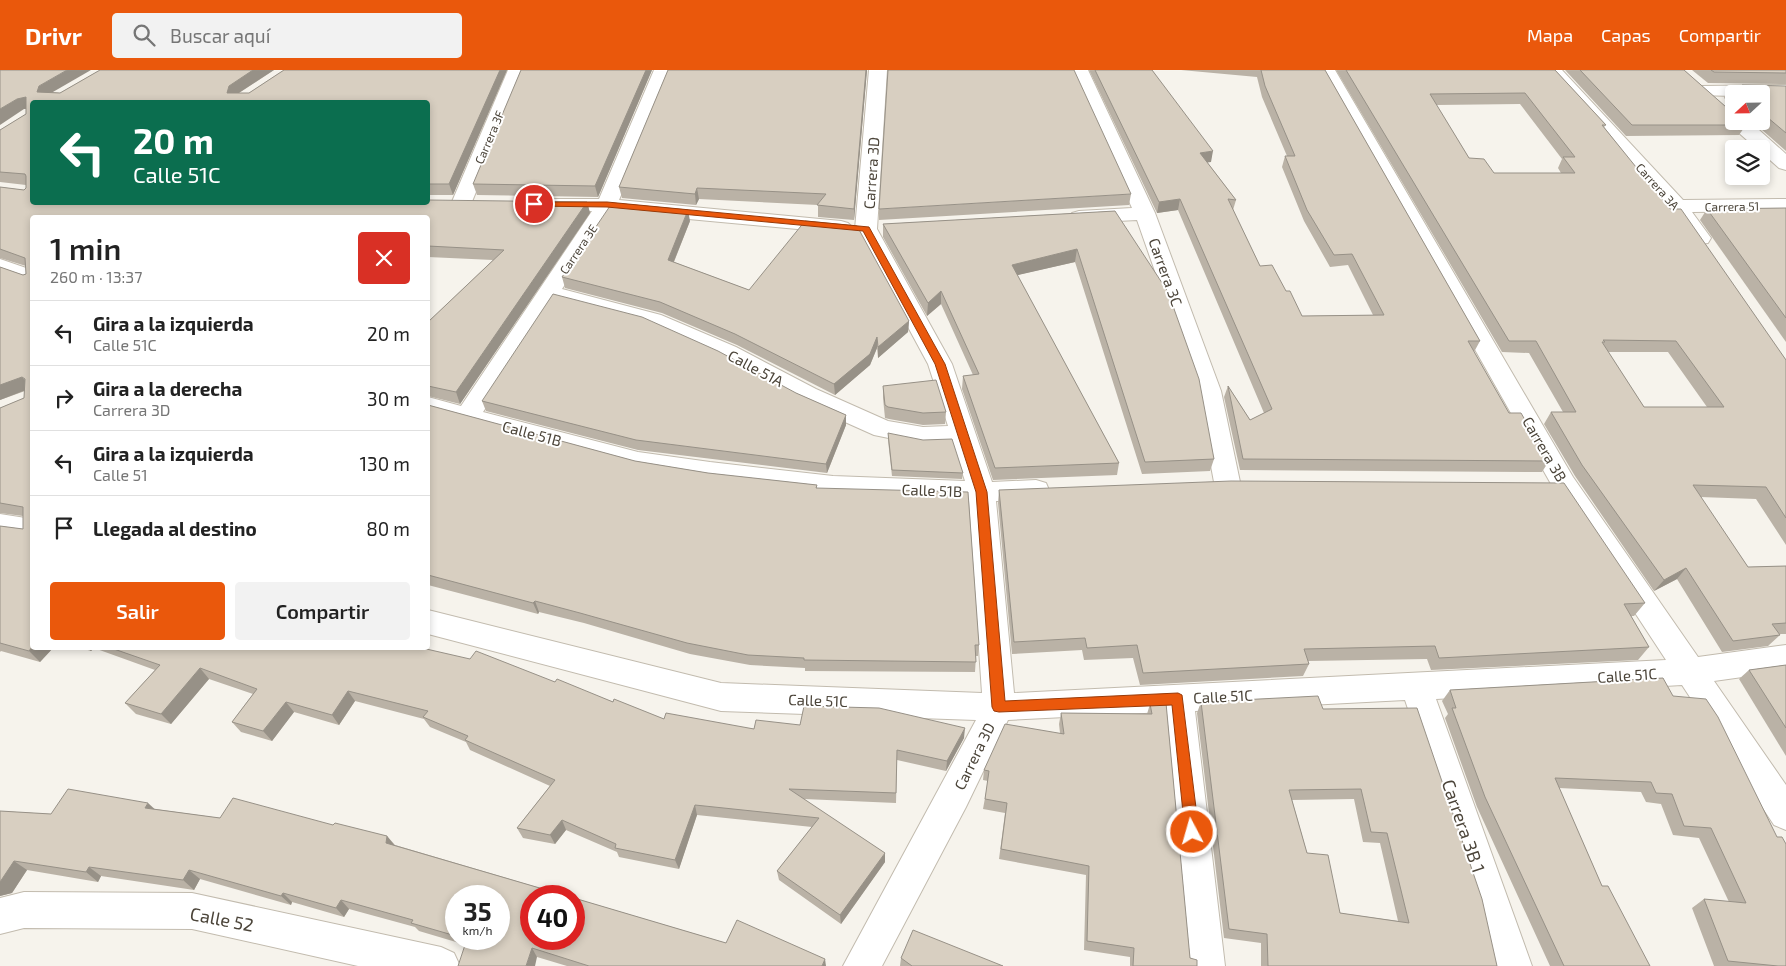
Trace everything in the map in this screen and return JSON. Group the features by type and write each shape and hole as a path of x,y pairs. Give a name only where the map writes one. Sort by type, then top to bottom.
{"street":[{"name":"Carrera 3F","path":"461,204 517,70"},
{"name":"Carrera 3E","path":"467,416 607,205 663,70"},
{"name":"Carrera 3D","path":"862,966 954,796 999,707 982,492 940,364 876,228 878,70"},
{"name":"Carrera 3C","path":"1079,70 1145,213 1209,391 1227,483"},
{"name":"Carrera 3B","path":"1326,70 1564,484 1692,671 1786,814"},
{"name":"Carrera 3A","path":"1552,70 1678,206 1710,253"},
{"path":"1725,87 1696,86 1725,111"},
{"path":"1770,89 1786,90"},
{"path":"1747,130 1786,164"},
{"path":"530,204 607,205 876,228"},
{"name":"Carrera 51","path":"1678,206 1786,205"},
{"path":"1055,218 1145,213"},
{"path":"0,266 30,277"},
{"name":"Calle 51A","path":"549,293 654,320 728,353 807,395 882,429 923,436 962,434"},
{"name":"Calle 51B","path":"430,407 638,460 710,472 833,486 982,492 1060,489"},
{"path":"1535,484 1564,484"},
{"path":"0,524 30,528"},
{"name":"Calle 51C","path":"430,623 721,697 999,707 1630,676 1692,671 1786,658"},
{"name":"Carrera 3B 1","path":"1416,686 1513,966"},
{"path":"1178,699 1206,966"},
{"name":"Calle 52","path":"0,916 24,910 192,911 440,966"}],"building":[{"path":"0,70 67,70 39,86 37,92 60,93 100,70 253,70 229,86 227,93 249,93 284,70 500,70 449,184 430,184 430,100 30,100 30,205 430,205 430,200 587,202 456,392 430,386 430,320 504,250 430,246 430,215 30,215 29,651 0,643 0,526 23,529 23,507 0,503 0,408 24,398 25,379 22,377 0,385 0,267 23,275 26,274 25,258 0,249 0,187 24,190 26,188 26,176 25,174 0,172 0,130 26,114 26,97 17,99 0,109"},
{"path":"521,70 646,70 595,186 473,184"},
{"path":"668,70 866,70 854,209 817,205 826,194 697,188 695,194 619,187"},
{"path":"888,70 1074,70 1131,194 879,209"},
{"path":"1095,70 1152,70 1213,151 1200,153 1236,200 1228,199 1260,266 1272,265 1286,291 1290,291 1302,316 1384,315 1352,254 1334,255 1307,210 1285,156 1295,156 1265,86 1261,70 1325,70 1480,341 1468,341 1509,413 1521,413 1549,461 1243,459 1228,386 1250,420 1272,409 1180,199 1159,202"},
{"path":"1346,70 1555,70 1606,125 1602,125 1670,209 1681,209 1786,360 1786,518 1766,487 1693,485 1748,567 1786,566 1786,623 1772,624 1780,635 1733,641 1686,568 1664,580 1582,465 1551,412 1576,412 1536,341 1509,341","holes":["1525,93 1575,157 1563,157 1575,173 1494,173 1484,159 1469,158 1430,94","1603,340 1676,341 1724,407 1644,407 1602,342 1605,342"]},
{"path":"1580,70 1684,70 1725,106 1725,125 1632,125"},
{"path":"1711,70 1786,70 1786,73 1714,72"},
{"path":"1770,86 1786,86 1786,133 1770,120"},
{"path":"612,203 688,210 668,260 749,290 805,221 857,226 909,321 878,347 877,337 870,354 834,384 735,334 660,302 562,277"},
{"path":"1786,208 1786,318 1707,209"},
{"path":"1115,211 1168,292 1199,379 1214,459 1145,462 1077,249 1012,265 1119,463 995,468 963,376 979,374 941,291 928,303 883,224"},
{"path":"553,294 642,317 718,351 796,393 846,415 826,464 636,440 482,401"},
{"path":"936,380 946,412 923,413 885,405 883,386"},
{"path":"430,406 635,461 708,473 817,485 816,488 968,492 979,645 975,645 976,662 804,660 804,658 748,655 687,643 535,601 533,603 430,576"},
{"path":"888,433 923,440 952,439 963,473 892,470"},
{"path":"1231,481 1564,483 1645,603 1624,604 1649,647 1439,658 1435,646 1304,649 1309,664 1143,673 1137,645 1087,648 1085,638 1014,642 999,490"},
{"path":"117,650 430,650 470,659 476,651 555,682 557,679 613,702 614,699 664,719 666,713 754,729 756,720 800,725 804,706 879,708 965,728 947,761 897,750 896,793 789,789 885,853 840,915 777,871 819,818 695,805 675,860 615,848 616,844 562,820 550,835 517,828 555,780 465,740 468,736 423,717 428,711 348,691 332,715 286,702 263,731 232,722 257,689 200,668 161,714 125,703 160,665"},
{"path":"1786,665 1786,728 1749,670"},
{"path":"1663,678 1673,696 1706,699 1718,717 1777,837 1782,837 1786,844 1786,966 1728,961 1704,899 1746,903 1711,828 1684,826 1672,794 1656,793 1651,782 1555,778 1602,886 1608,886 1650,966 1564,966 1485,797 1452,708 1456,708 1450,690"},
{"path":"1318,696 1323,709 1417,708 1482,899 1497,966 1268,966 1267,934 1229,929 1201,702","holes":["1361,789 1371,832 1387,833 1409,923 1340,913 1328,855 1307,853 1289,790"]},
{"path":"1166,703 1190,958 1197,960 1197,966 1133,966 1134,948 1087,941 1089,866 1001,849 1007,803 985,799 989,771 984,770 1005,724 1064,734 1061,713 1152,714 1150,704"},
{"path":"68,789 148,803 145,808 220,818 233,798 333,825 335,823 387,836 386,843 529,885 520,885 520,950 531,950 526,966 458,966 463,950 510,950 510,885 445,885 445,933 411,923 413,920 341,900 336,908 283,893 281,896 189,870 183,880 89,867 86,872 14,861 0,882 0,811 51,814"},
{"path":"585,901 726,943 737,920 825,959 822,966 589,966 538,950 585,950"},
{"path":"913,930 1003,966 912,966 901,958"}],"route":[{"path":"534,204 607,205 866,229 940,364 982,492 999,707 1178,699 1192,832"}]}
